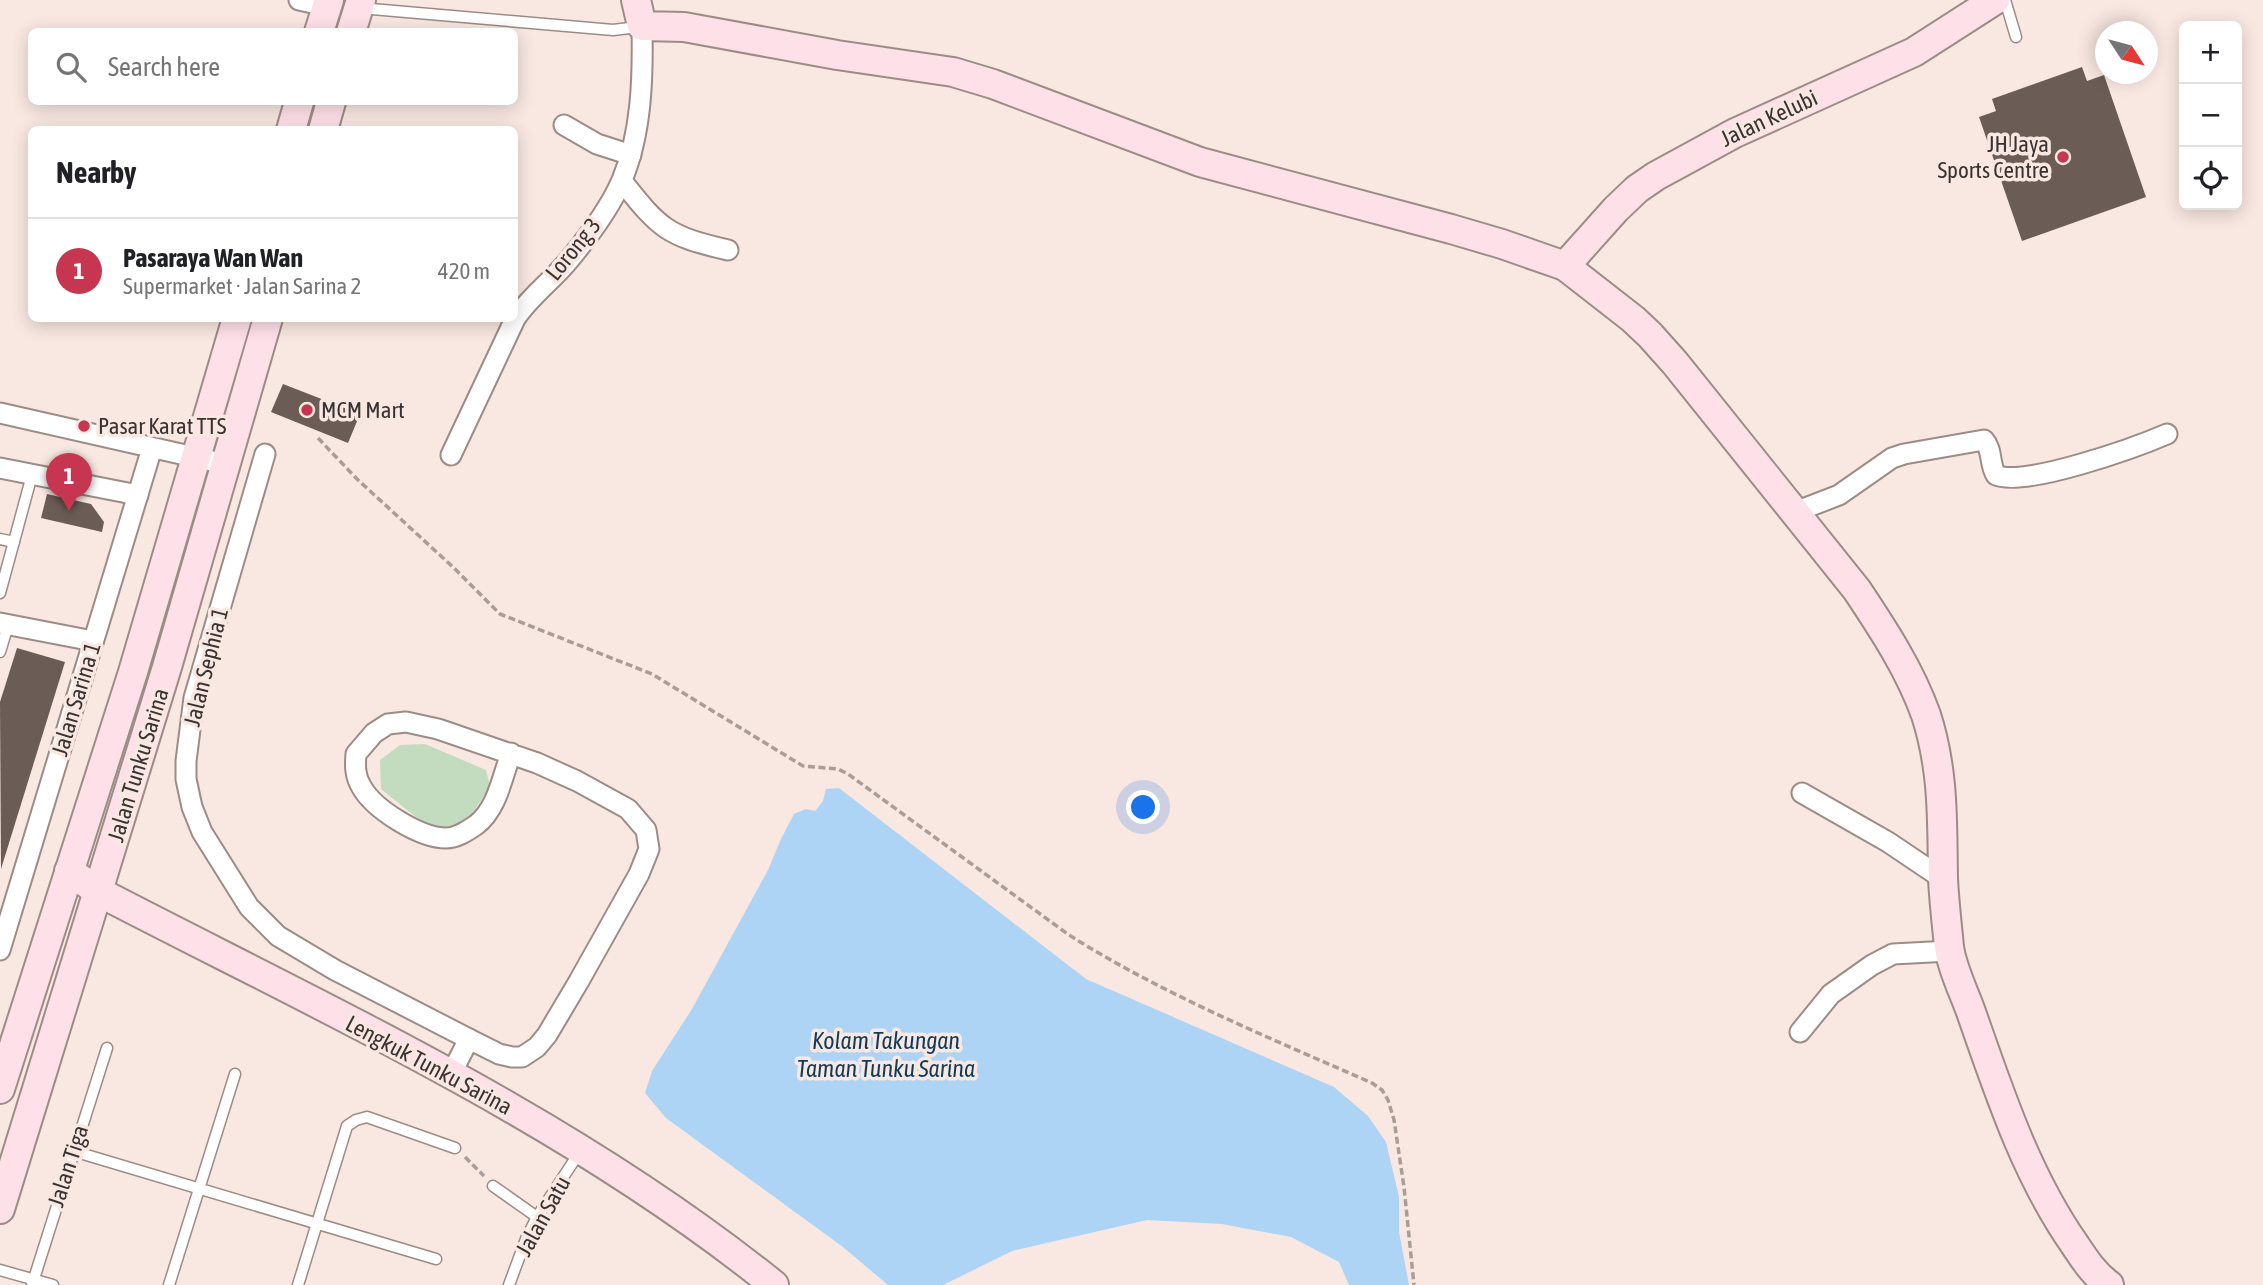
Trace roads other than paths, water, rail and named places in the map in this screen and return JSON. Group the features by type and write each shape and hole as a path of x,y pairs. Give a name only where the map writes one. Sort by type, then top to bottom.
{"street":[{"name":"Jalan Kelubi","path":"1565,266 1616,209 1656,176 1735,133 1914,52 1995,0"},
{"path":"639,13 684,27 837,55 953,72 993,84 1200,162 1503,243 1565,266 1633,319 1650,335 1857,590 1888,637 1914,686 1926,717 1941,785 1943,878 1950,951 1990,1068 2029,1163 2066,1233 2095,1274 2109,1285"},
{"name":"Lorong 3","path":"518,314 568,262 622,181 631,155 639,109 643,59 639,13"},
{"path":"292,126 298,105"},
{"path":"324,126 330,105"},
{"path":"564,125 597,144 631,155"},
{"path":"622,181 649,215 663,227 692,242 728,250"},
{"name":"Jalan Tunku Sarina","path":"0,1089 133,672 236,322"},
{"name":"Jalan Tunku Sarina","path":"0,1209 167,667 267,322"},
{"name":"Lorong 3","path":"452,455 514,322"},
{"path":"0,412 225,464"},
{"path":"1795,512 1839,495 1882,464 1904,454 1983,440 1989,449 1996,475 2013,479 2101,459 2167,434"},
{"name":"Jalan Sarina 1","path":"0,950 152,448"},
{"name":"Jalan Sephia 1","path":"265,454 194,698 186,779 192,807 202,832 243,897 278,936 335,970 499,1054 522,1057 537,1047 547,1035 639,874 649,849 646,830 628,809 577,781 511,754 438,729 395,722 382,728 360,748 356,754 355,765 362,788 383,811 421,833 446,838 457,836 474,826 488,812 511,754"},
{"path":"0,468 138,495"},
{"path":"4,624 93,641"},
{"path":"1801,793 1888,842 1943,878"},
{"name":"Lengkuk Tunku Sarina","path":"69,871 99,892 451,1074 581,1150 661,1201 774,1285"},
{"path":"1800,1032 1831,994 1872,965 1893,954 1950,951"},
{"path":"451,1074 469,1039"}],"lane":[{"path":"2006,0 2015,37"},
{"path":"357,13 510,27 613,30 639,13"},
{"path":"0,593 32,475"},
{"path":"0,539 14,542"},
{"path":"0,652 4,624"},
{"name":"Jalan Tiga","path":"33,1282 107,1048"},
{"path":"169,1285 235,1074"},
{"path":"298,1285 347,1126 367,1117 454,1148"},
{"name":"Jalan Satu","path":"509,1285 537,1217 581,1150"},
{"path":"74,1151 436,1259"},
{"path":"493,1186 537,1217"},
{"path":"0,1270 33,1282 53,1285"}],"water":[{"name":"Kolam Takungan Taman Tunku Sarina","path":"839,788 1086,979 1334,1087 1368,1116 1386,1142 1399,1197 1399,1232 1409,1285 1349,1285 1339,1262 1291,1237 1222,1224 1147,1220 1012,1251 943,1285 888,1285 843,1247 666,1118 645,1093 652,1071 692,1009 768,870 794,814 806,809 815,811 823,801 826,789"}],"place":[{"name":"JH Jaya Sports Centre","path":"2063,157"},
{"name":"MCM Mart","path":"307,410"},
{"name":"Pasar Karat TTS","path":"84,426"},
{"name":"Pasaraya Wan Wan","path":"69,511"}]}
